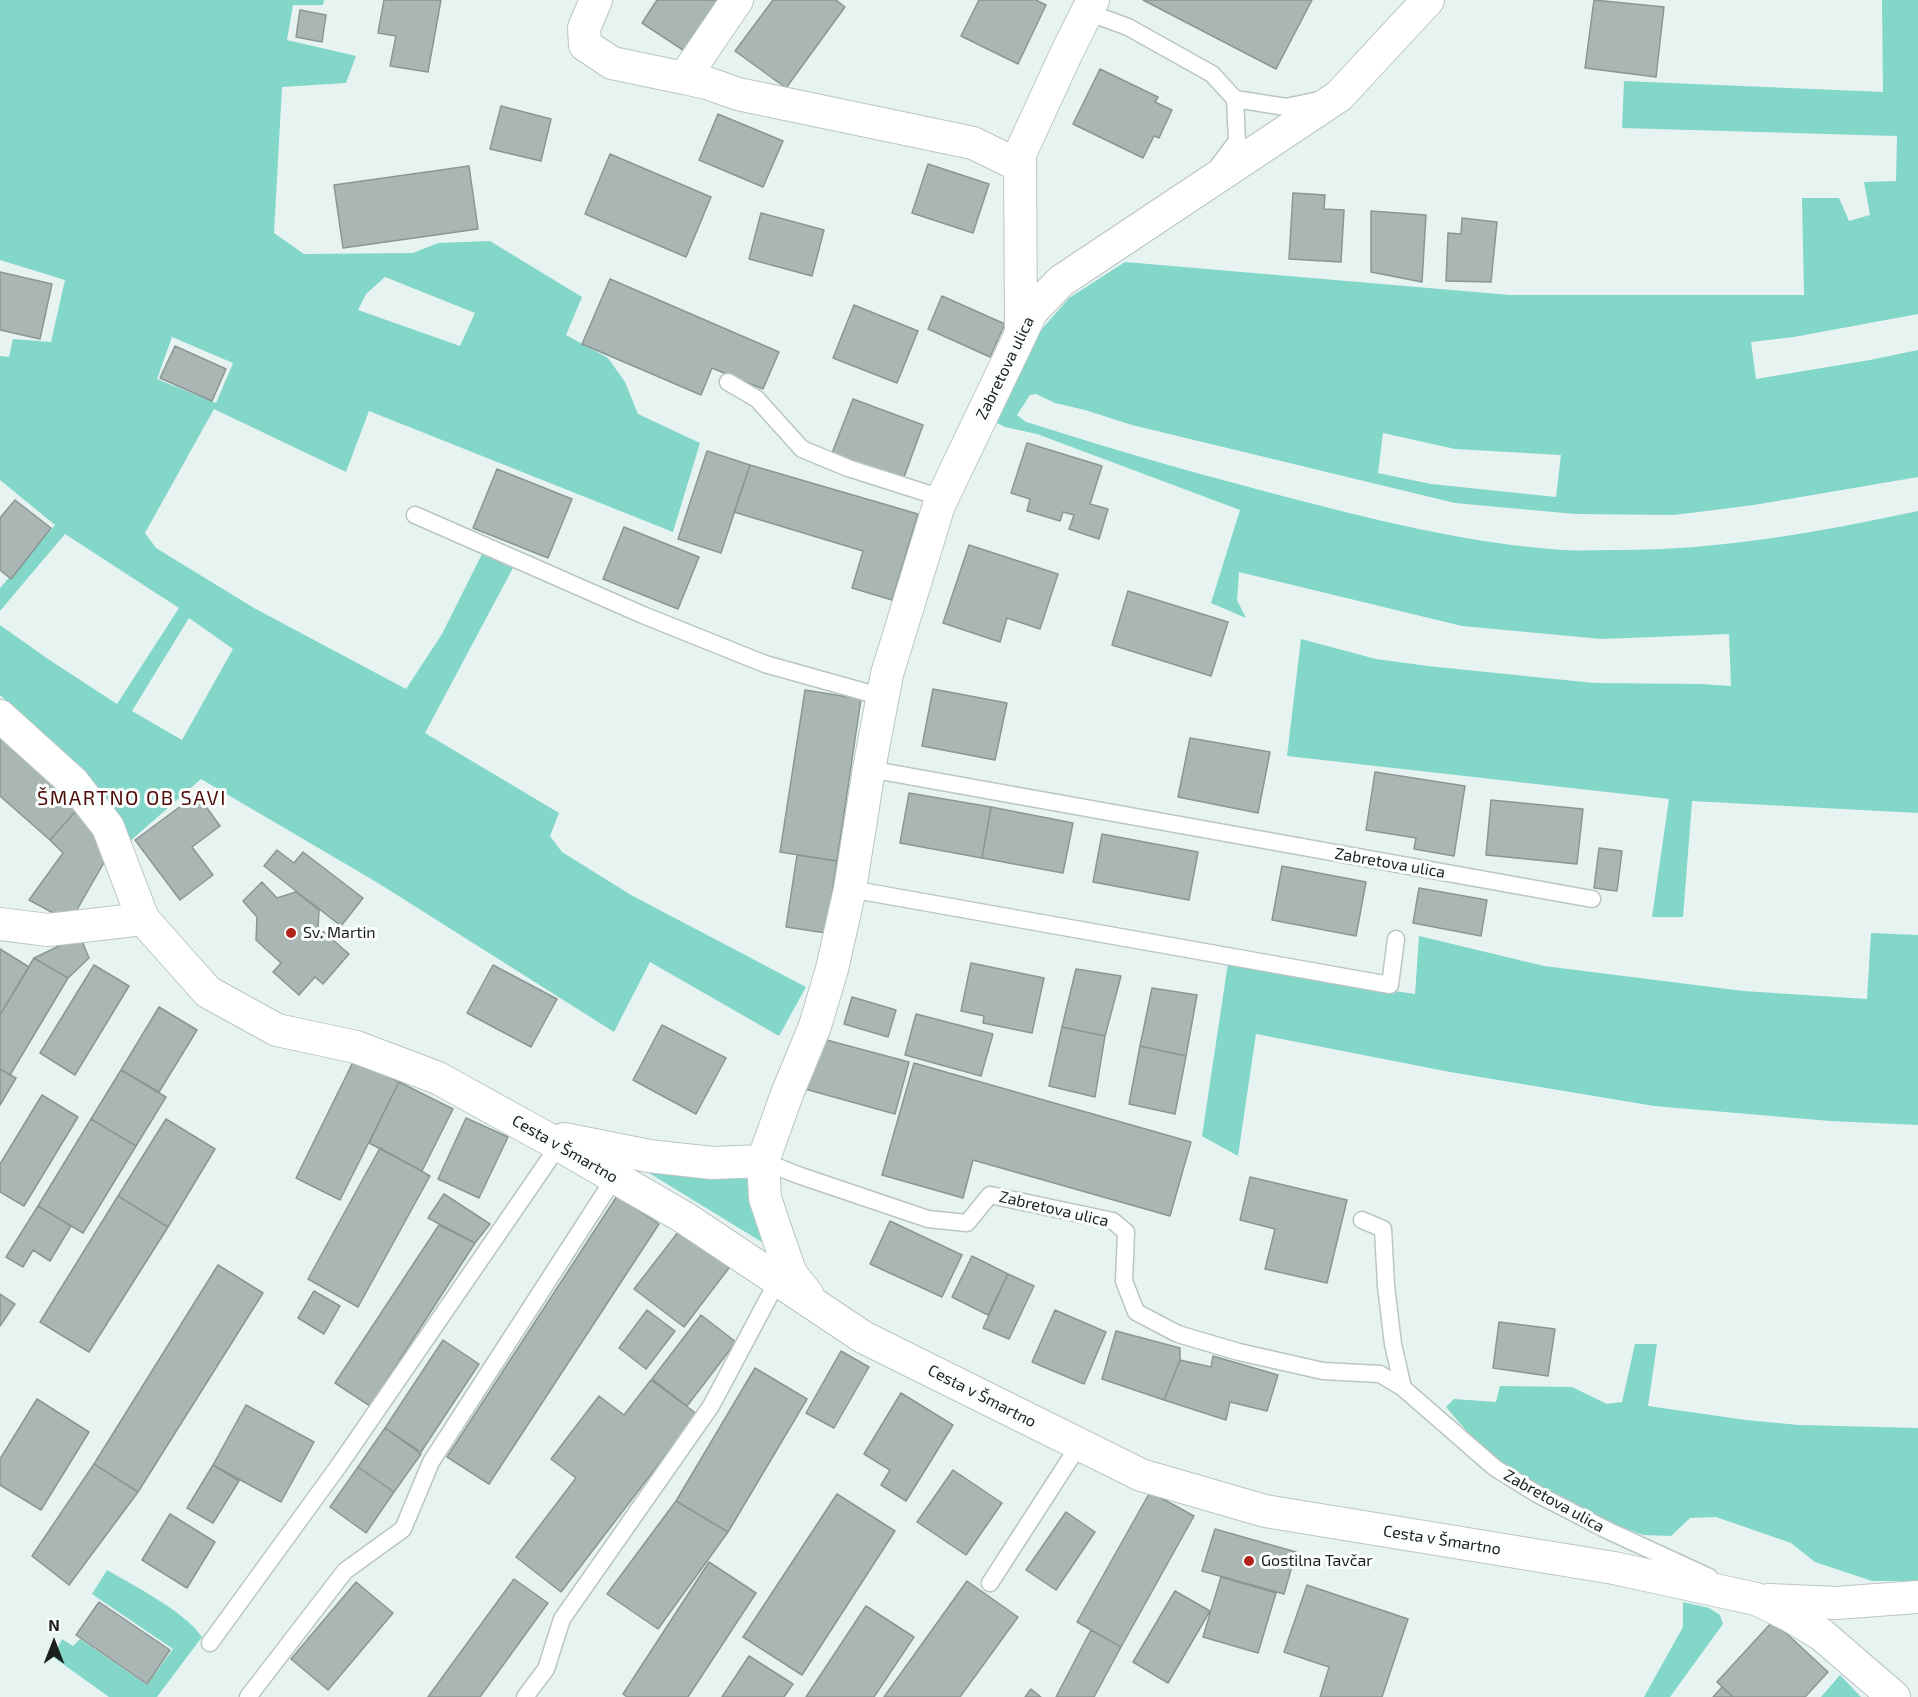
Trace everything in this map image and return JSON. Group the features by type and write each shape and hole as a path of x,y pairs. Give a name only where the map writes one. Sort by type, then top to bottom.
{"street":[{"path":"596,0 584,28 585,45 612,63 707,82 738,94 973,143 1020,166"},
{"path":"684,78 737,0"},
{"name":"Zabretova ulica","path":"763,1161 815,1026 832,969 850,889 869,769 892,658 942,498 1032,311 1061,280 1340,96 1428,0"},
{"path":"1021,334 1020,154 1090,6"},
{"name":"Cesta v Šmartno","path":"0,716 73,782 108,827 143,919 207,992 277,1030 356,1047 438,1078 685,1218 863,1337 1141,1475 1264,1511 1614,1568 1756,1599 1822,1635 1894,1697"},
{"path":"0,924 48,930 143,919"},
{"path":"549,1139 680,1160 712,1163 763,1161 765,1198 790,1274 816,1306"},
{"path":"1756,1599 1836,1603 1918,1597"}],"lane":[{"path":"1090,6 1212,74 1234,99 1237,141 1201,188"},
{"path":"1234,99 1286,107 1340,96"},
{"path":"728,382 757,399 802,449 848,468 942,498"},
{"path":"415,515 643,615 765,664 883,697"},
{"name":"Zabretova ulica","path":"869,769 1593,899"},
{"path":"850,889 1390,985 1396,939"},
{"path":"210,1643 347,1455 549,1139"},
{"name":"Zabretova ulica","path":"763,1161 928,1219 968,1223 990,1195 1113,1221 1126,1232 1124,1281 1136,1312 1178,1334 1239,1352 1323,1371 1380,1374 1403,1388 1495,1468 1537,1494 1609,1531 1756,1599"},
{"path":"248,1697 345,1571 403,1529 431,1462 615,1178"},
{"path":"1362,1220 1383,1229 1392,1344 1403,1388"},
{"path":"525,1697 546,1669 562,1618 711,1406 778,1280"},
{"path":"990,1583 1079,1445"}],"green space":[{"path":"0,0 324,0 323,5 293,5 287,40 356,56 346,83 282,87 274,233 304,254 413,253 438,243 490,241 582,297 566,335 608,358 625,382 638,414 700,443 673,532 369,411 346,472 214,409 145,533 156,548 254,608 406,689 442,634 484,550 514,566 425,733 559,813 550,836 562,852 631,895 806,987 779,1036 650,962 614,1032 378,883 201,779 129,842 120,816 93,783 0,695 0,625 117,704 179,608 65,534 0,611 0,588 55,525 0,480 0,356 9,357 13,339 51,342 65,280 0,260","holes":["385,277 475,313 460,346 358,310 366,294","172,337 233,363 216,403 157,379","189,618 233,649 182,740 132,711"]},
{"path":"1882,0 1918,0 1918,314 1794,337 1751,342 1756,379 1918,350 1918,477 1754,505 1674,515 1575,514 1455,503 1132,425 1055,403 1036,394 1030,395 1017,415 1026,422 1102,445 1302,501 1432,532 1531,547 1575,550 1648,550 1726,544 1841,527 1918,511 1918,813 1692,801 1683,917 1652,917 1669,799 1287,756 1301,639 1376,659 1428,666 1594,683 1731,686 1729,634 1602,639 1462,626 1239,572 1237,600 1246,618 1211,603 1240,510 1037,434 1005,427 993,421 1036,336 1069,298 1125,262 1510,295 1804,295 1802,198 1839,198 1849,221 1870,215 1864,182 1896,181 1897,136 1622,128 1624,81 1883,92","holes":["1383,433 1455,449 1561,455 1556,497 1431,484 1378,473"]},
{"path":"1871,933 1918,935 1918,1125 1830,1121 1654,1106 1450,1072 1256,1034 1238,1156 1202,1136 1228,963 1266,972 1415,994 1419,936 1544,966 1743,991 1867,999"},
{"path":"644,1170 748,1179 765,1244"},
{"path":"1635,1344 1657,1344 1648,1406 1799,1425 1918,1428 1918,1581 1872,1581 1815,1562 1791,1543 1716,1517 1690,1518 1671,1536 1643,1535 1592,1516 1510,1470 1476,1442 1446,1407 1454,1399 1496,1402 1500,1386 1572,1387 1607,1404 1622,1402"},
{"path":"107,1570 172,1609 194,1627 202,1637 157,1697 109,1697 53,1657 62,1639 73,1646 80,1639 147,1685 173,1649 92,1594"},
{"path":"1683,1602 1709,1608 1720,1615 1723,1624 1670,1697 1644,1697 1683,1627"},
{"path":"1840,1675 1861,1697 1821,1697"}],"building":[{"path":"384,0 441,0 428,72 390,66 396,36 378,33"},
{"path":"657,0 728,0 692,56 642,23"},
{"path":"773,0 836,0 845,7 786,88 735,51"},
{"path":"979,0 1036,0 1046,5 1018,64 961,36"},
{"path":"1143,0 1312,0 1276,69"},
{"path":"1594,0 1664,7 1656,77 1585,68"},
{"path":"300,10 326,15 322,42 296,37"},
{"path":"1100,69 1158,97 1155,102 1172,110 1159,138 1154,136 1143,158 1073,124"},
{"path":"501,106 551,119 541,161 490,149"},
{"path":"718,114 783,141 763,187 699,160"},
{"path":"610,154 711,197 686,257 585,214"},
{"path":"928,164 989,184 973,233 912,213"},
{"path":"469,166 478,229 343,248 334,185"},
{"path":"1293,193 1325,195 1324,209 1344,210 1341,262 1289,259"},
{"path":"1371,211 1426,215 1422,282 1371,272"},
{"path":"761,213 824,230 812,276 749,259"},
{"path":"1462,218 1497,222 1491,282 1446,281 1448,233 1461,234"},
{"path":"0,272 52,284 40,339 0,330"},
{"path":"610,279 779,352 763,389 712,368 701,395 582,344"},
{"path":"942,296 1005,324 990,357 928,329"},
{"path":"854,305 918,331 897,383 833,358"},
{"path":"175,346 226,369 212,401 160,378"},
{"path":"853,399 923,425 903,480 832,453"},
{"path":"1027,443 1102,466 1090,504 1108,509 1099,539 1069,529 1074,515 1063,512 1060,521 1027,511 1030,499 1011,493"},
{"path":"707,451 750,465 721,553 678,539"},
{"path":"750,465 918,514 892,600 852,588 863,551 734,512"},
{"path":"497,469 572,499 548,558 473,528"},
{"path":"15,500 51,528 11,579 0,570 0,518"},
{"path":"624,527 699,557 678,609 603,579"},
{"path":"969,545 1058,574 1040,629 1007,618 1000,642 943,623"},
{"path":"1128,591 1228,622 1211,676 1112,645"},
{"path":"933,689 1007,703 995,760 922,746"},
{"path":"805,690 861,699 837,861 780,852"},
{"path":"0,731 82,804 50,840 0,796"},
{"path":"1190,738 1270,752 1258,813 1178,797"},
{"path":"1375,772 1465,786 1454,856 1414,849 1416,838 1366,830"},
{"path":"909,793 991,807 982,858 900,843"},
{"path":"197,794 220,826 192,847 213,875 180,900 135,840"},
{"path":"1491,800 1583,809 1577,864 1486,855"},
{"path":"82,804 110,852 70,922 29,900 63,853 50,840"},
{"path":"991,807 1073,823 1063,873 982,858"},
{"path":"1102,834 1198,852 1189,900 1093,882"},
{"path":"1599,848 1622,851 1617,891 1594,888"},
{"path":"277,850 294,863 303,852 363,898 341,926 264,866"},
{"path":"797,855 837,861 826,933 786,927"},
{"path":"1282,866 1366,882 1356,936 1272,920"},
{"name":"Sv. Martin","path":"262,882 277,898 296,892 319,910 318,927 349,954 323,984 315,977 299,995 273,972 281,963 256,940 257,917 243,901"},
{"path":"1419,888 1487,900 1481,936 1413,923"},
{"path":"80,936 89,958 68,978 34,958"},
{"path":"0,949 29,967 0,1015"},
{"path":"34,958 68,978 10,1075 0,1069 0,1015"},
{"path":"971,963 1044,978 1032,1033 983,1023 984,1016 961,1011"},
{"path":"94,965 129,986 75,1075 40,1053"},
{"path":"493,965 557,999 531,1047 467,1013"},
{"path":"1076,969 1121,976 1105,1036 1062,1027"},
{"path":"1152,988 1197,995 1186,1056 1140,1046"},
{"path":"852,997 896,1010 888,1037 844,1024"},
{"path":"159,1007 197,1030 159,1092 121,1070"},
{"path":"916,1014 993,1034 981,1076 905,1055"},
{"path":"662,1025 726,1058 696,1114 633,1080"},
{"path":"1062,1027 1105,1036 1095,1097 1049,1086"},
{"path":"819,1038 909,1062 895,1114 805,1089"},
{"path":"1140,1046 1186,1056 1175,1114 1129,1104"},
{"path":"354,1060 399,1082 340,1200 296,1178"},
{"path":"914,1063 1191,1142 1170,1216 973,1160 963,1198 882,1175"},
{"path":"0,1069 16,1078 0,1105"},
{"path":"121,1070 166,1097 136,1146 91,1119"},
{"path":"399,1082 453,1109 422,1171 369,1143"},
{"path":"42,1095 78,1117 24,1206 0,1192 0,1164"},
{"path":"466,1118 508,1137 479,1198 438,1179"},
{"path":"91,1119 136,1146 83,1233 38,1206"},
{"path":"166,1119 215,1149 168,1227 118,1196"},
{"path":"380,1148 430,1176 358,1307 308,1279"},
{"path":"1250,1177 1347,1200 1327,1283 1265,1269 1275,1229 1240,1220"},
{"path":"444,1194 490,1224 475,1243 428,1218"},
{"path":"118,1196 168,1227 89,1352 40,1322"},
{"path":"617,1196 659,1224 489,1484 447,1457"},
{"path":"38,1206 71,1226 50,1261 33,1250 23,1267 6,1257"},
{"path":"890,1221 962,1255 942,1297 870,1264"},
{"path":"686,1222 735,1260 684,1327 634,1289"},
{"path":"439,1225 475,1243 370,1406 335,1383"},
{"path":"972,1256 1008,1274 988,1315 952,1297"},
{"path":"218,1265 263,1293 138,1492 94,1464"},
{"path":"1008,1274 1034,1286 1009,1339 983,1328"},
{"path":"314,1291 340,1306 324,1334 298,1318"},
{"path":"0,1294 15,1304 0,1326"},
{"path":"647,1310 675,1331 646,1369 619,1348"},
{"path":"1055,1310 1106,1332 1084,1384 1032,1362"},
{"path":"701,1315 736,1342 687,1406 652,1379"},
{"path":"1499,1322 1555,1329 1548,1376 1493,1368"},
{"path":"1116,1331 1180,1348 1180,1360 1164,1400 1102,1379"},
{"path":"443,1340 479,1364 421,1452 385,1428"},
{"path":"841,1351 869,1367 834,1428 806,1413"},
{"path":"1213,1356 1278,1375 1267,1411 1230,1402 1226,1420 1164,1400 1180,1360 1211,1367"},
{"path":"755,1368 807,1399 728,1532 676,1501"},
{"path":"651,1380 697,1414 561,1592 516,1557 576,1478 551,1459 599,1396 624,1415"},
{"path":"901,1393 953,1425 906,1501 881,1485 890,1470 864,1454"},
{"path":"37,1399 89,1432 41,1510 0,1485 0,1459"},
{"path":"246,1405 314,1442 281,1502 213,1465"},
{"path":"385,1428 421,1454 394,1492 358,1467"},
{"path":"94,1464 138,1492 69,1585 32,1556"},
{"path":"213,1465 239,1481 213,1523 187,1508"},
{"path":"358,1467 394,1492 366,1533 330,1507"},
{"path":"953,1470 1002,1503 966,1555 917,1522"},
{"path":"1150,1492 1194,1516 1121,1647 1077,1622"},
{"path":"837,1494 895,1531 802,1675 743,1637"},
{"path":"676,1501 728,1532 658,1629 607,1594"},
{"path":"1066,1512 1095,1532 1056,1590 1026,1570"},
{"path":"170,1514 215,1542 187,1588 142,1560"},
{"name":"Gostilna Tavčar","path":"1215,1529 1296,1552 1284,1594 1202,1571"},
{"path":"709,1562 756,1593 688,1697 627,1697 623,1694"},
{"path":"1221,1577 1276,1593 1258,1653 1203,1637"},
{"path":"514,1579 548,1603 480,1697 428,1697"},
{"path":"967,1581 1018,1617 960,1697 884,1697"},
{"path":"356,1582 393,1613 328,1690 291,1659"},
{"path":"1307,1585 1408,1619 1382,1697 1320,1697 1329,1667 1284,1652"},
{"path":"1175,1591 1210,1611 1168,1683 1133,1662"},
{"path":"99,1602 170,1650 147,1684 76,1635"},
{"path":"866,1606 914,1637 874,1697 806,1697"},
{"path":"1773,1621 1828,1672 1805,1697 1733,1697 1717,1682"},
{"path":"1091,1630 1121,1647 1094,1697 1056,1697"},
{"path":"749,1656 793,1684 784,1697 722,1697"},
{"path":"1722,1687 1733,1697 1713,1697"},
{"path":"1031,1689 1041,1697 1025,1697"}],"place":[{"name":"Sv. Martin","path":"291,933"},
{"name":"Gostilna Tavčar","path":"1249,1561"}],"district":[{"name":"ŠMARTNO OB SAVI","path":"132,798"}]}
